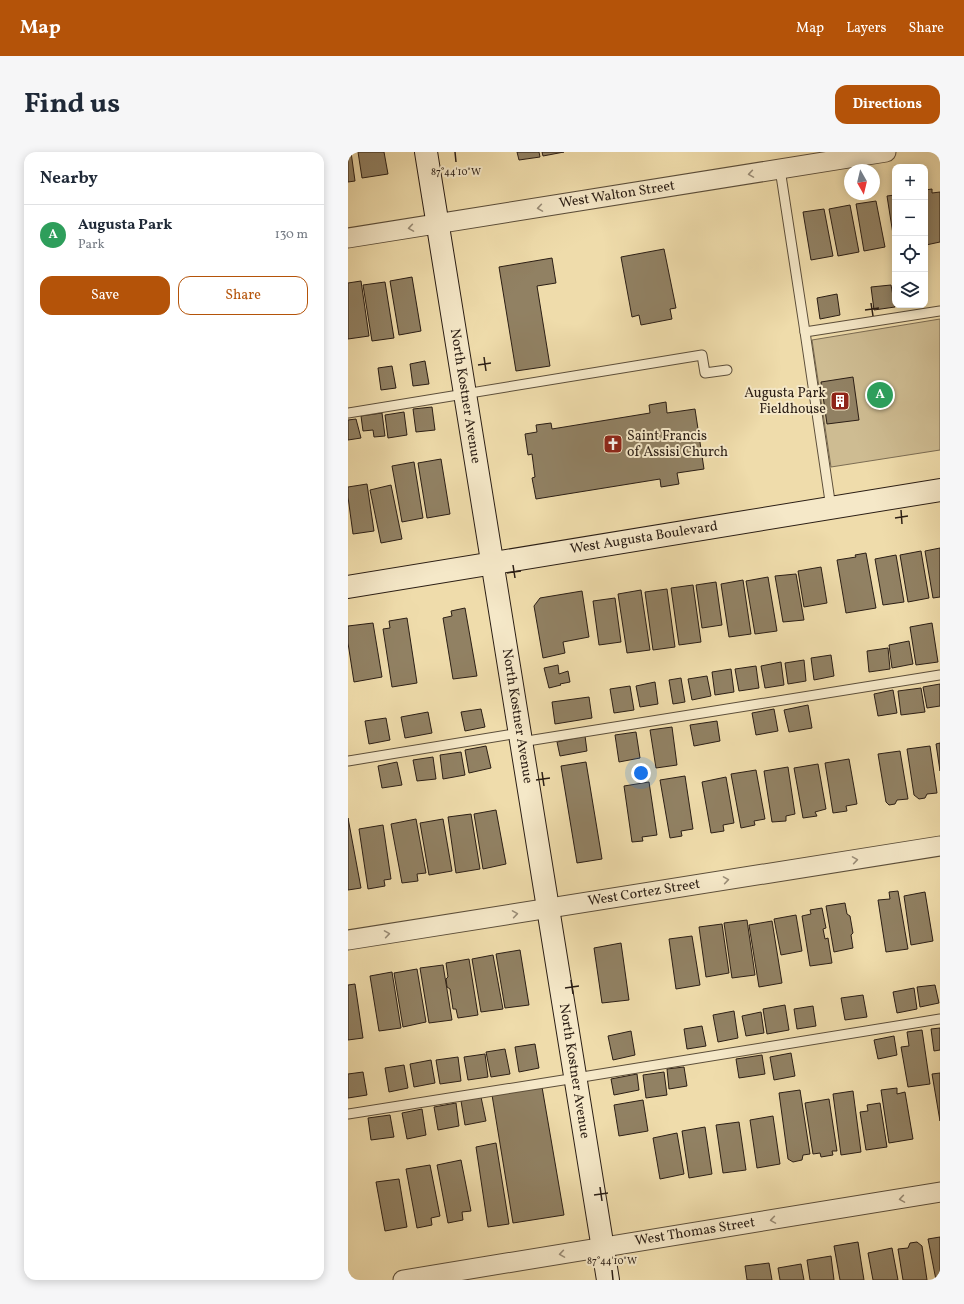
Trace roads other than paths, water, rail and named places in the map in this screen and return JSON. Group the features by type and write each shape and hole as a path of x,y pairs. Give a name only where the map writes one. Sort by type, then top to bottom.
{"street":[{"name":"North Kostner Avenue","path":"426,152 608,1280"},
{"name":"West Walton Street","path":"348,238 886,152"},
{"name":"West Augusta Boulevard","path":"348,586 940,490"},
{"name":"West Cortez Street","path":"348,940 940,846"},
{"name":"West Thomas Street","path":"403,1280 940,1192"}],"lane":[{"path":"780,169 831,508"},
{"path":"805,332 940,311"},
{"path":"348,412 702,355 705,373 727,370"},
{"path":"348,761 940,675"},
{"path":"348,1114 940,1018"}],"place":[{"name":"Augusta Park","path":"880,395"},
{"name":"Augusta Park Fieldhouse","path":"840,401"},
{"name":"Saint Francis of Assisi Church","path":"613,444"}]}
